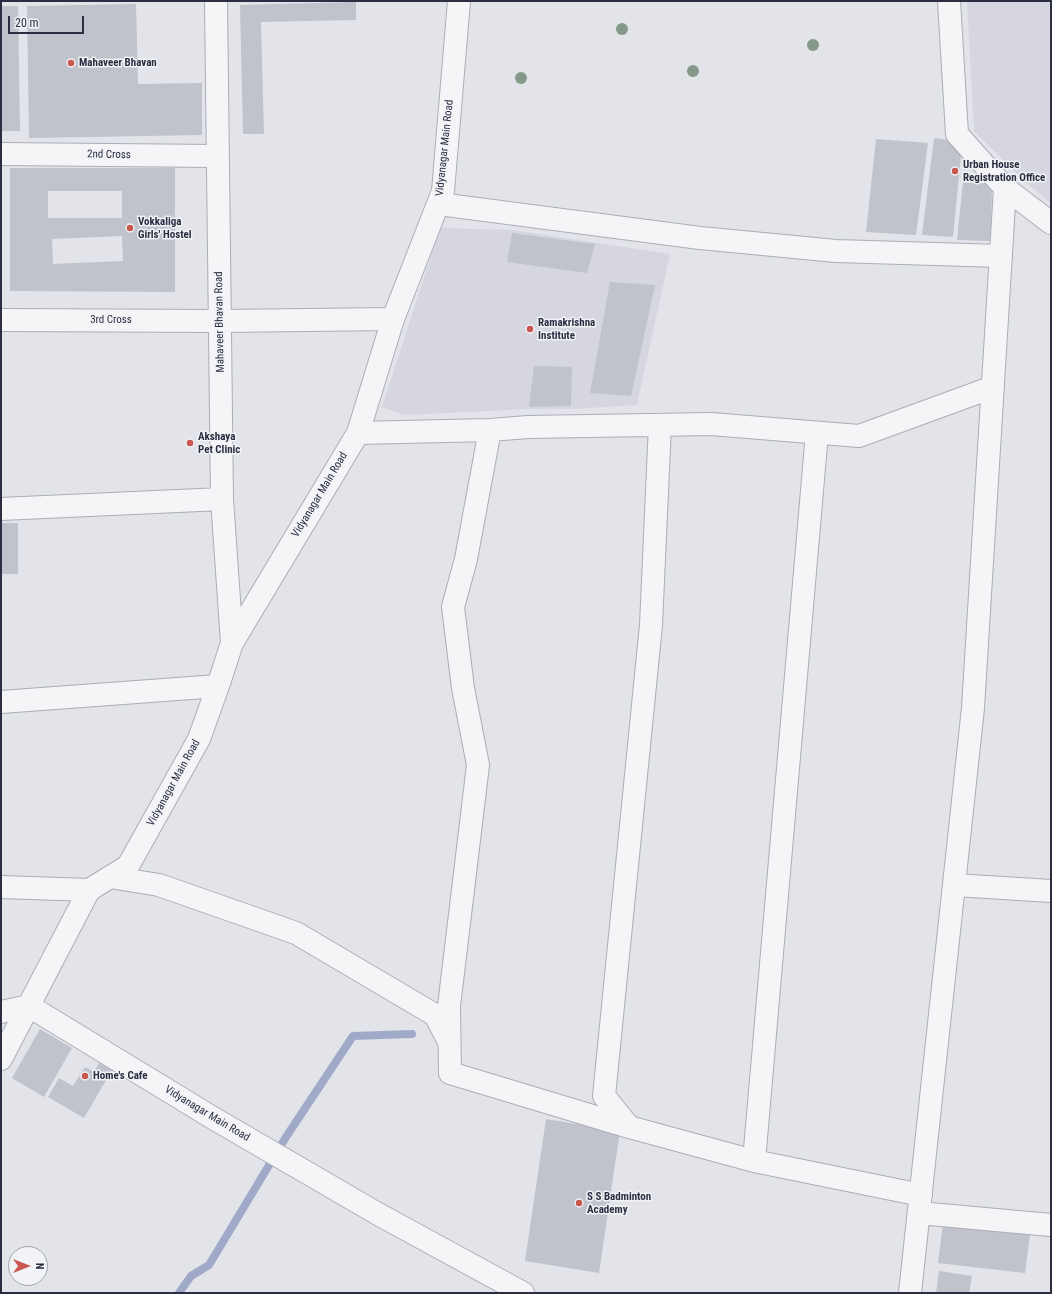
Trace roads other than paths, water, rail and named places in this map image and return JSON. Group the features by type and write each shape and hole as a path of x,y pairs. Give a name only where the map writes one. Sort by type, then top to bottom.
{"street":[{"name":"Mahaveer Bhavan Road","path":"216,1 222,499 232,643"},
{"name":"Vidyanagar Main Road","path":"459,1 443,192 393,319 358,433 232,643 199,739 128,866 90,890 29,1006 286,1161 378,1214 523,1293"},
{"path":"949,1 958,134 1005,188 1051,224"},
{"name":"2nd Cross","path":"1,154 218,156"},
{"path":"910,1293 973,708 1005,188"},
{"path":"439,204 700,238 836,251 1001,256"},
{"name":"3rd Cross","path":"1,320 220,321 393,319"},
{"path":"358,433 490,430 528,427 711,424 816,434 859,436 993,387"},
{"path":"629,1128 604,1096 651,625 660,425"},
{"path":"490,430 466,559 453,607 464,688 478,765 449,1006 450,1073 629,1128 920,1204 1051,1225"},
{"path":"754,1161 816,434"},
{"path":"1,508 222,499"},
{"path":"1,702 218,686"},
{"path":"110,877 159,885 296,933 435,1015 450,1043"},
{"path":"955,885 1051,891"},
{"path":"1,887 90,890"},
{"path":"1,1012 29,1006"},
{"path":"1,1059 29,1006"}],"waterway":[{"path":"179,1293 191,1276 209,1265 286,1137 353,1036 412,1034"}],"place":[{"name":"Mahaveer Bhavan","path":"71,63"},
{"name":"Urban House Registration Office","path":"955,171"},
{"name":"Vokkaliga Girls' Hostel","path":"130,228"},
{"name":"Ramakrishna Institute","path":"530,329"},
{"name":"Akshaya Pet Clinic","path":"190,443"},
{"name":"Home's Cafe","path":"85,1076"},
{"name":"S S Badminton Academy","path":"579,1203"}]}
